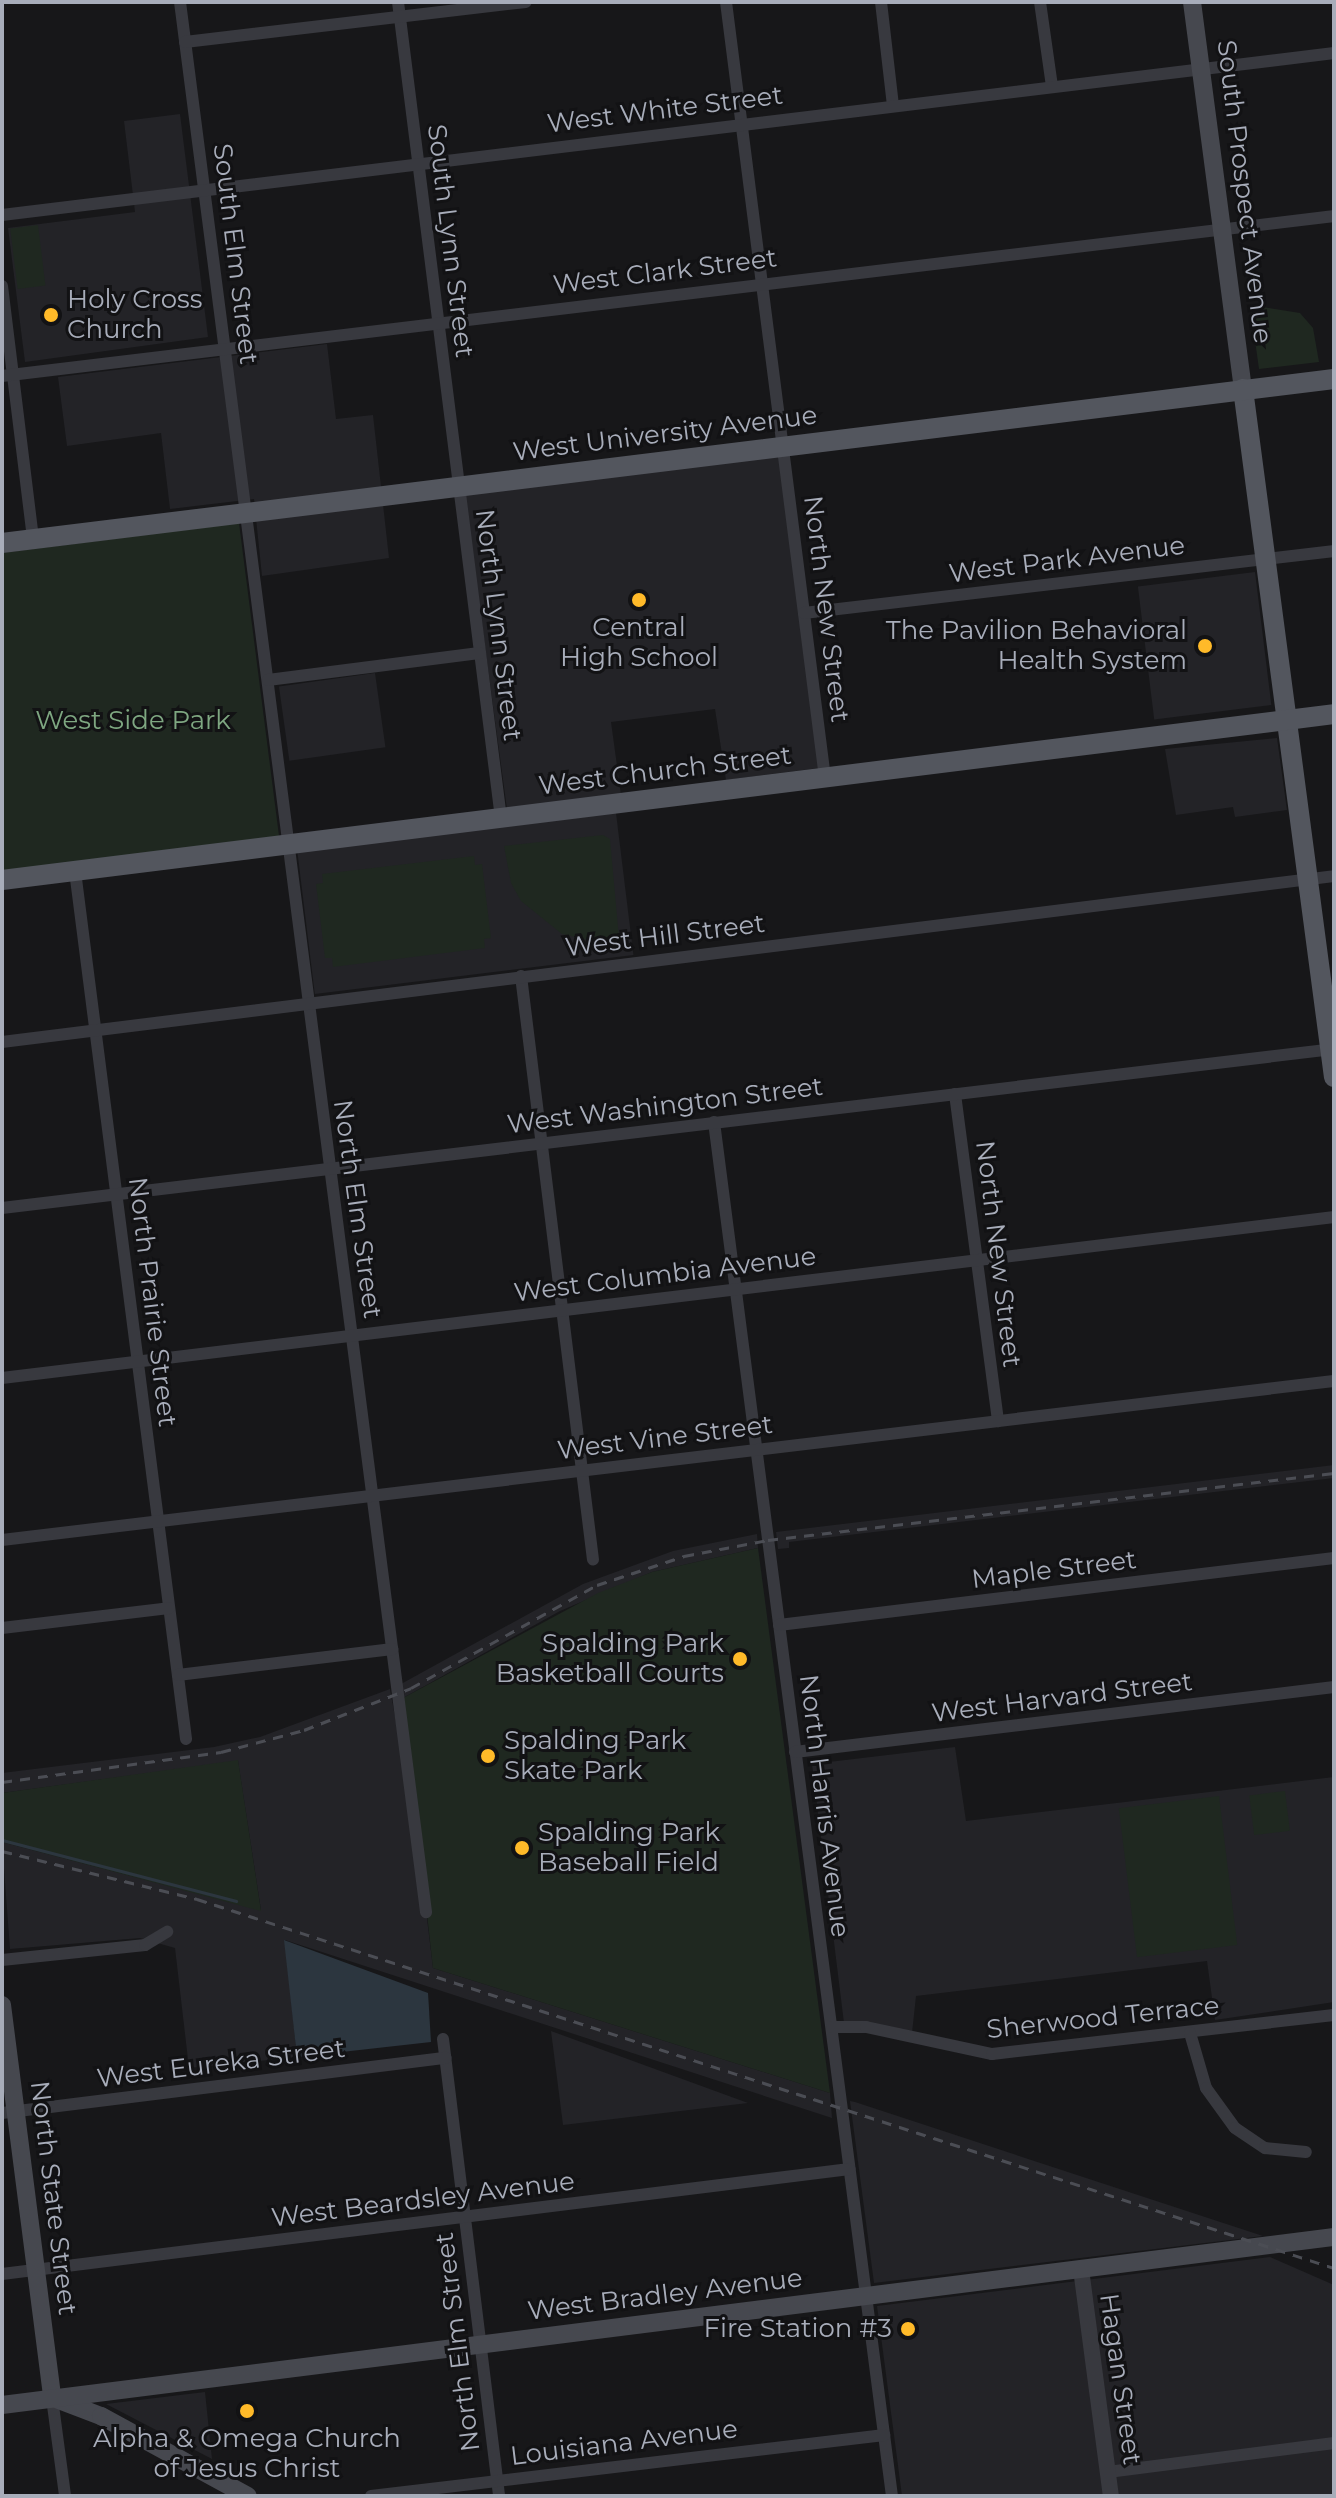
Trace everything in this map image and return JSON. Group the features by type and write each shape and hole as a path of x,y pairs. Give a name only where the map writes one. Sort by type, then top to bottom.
{"main road":[{"name":"South Prospect Avenue","path":"1192,2 1243,389"},
{"name":"West University Avenue","path":"2,543 1334,379"},
{"path":"1243,389 1334,1077"},
{"name":"West Church Street","path":"2,880 1334,714"},
{"name":"North State Street","path":"2,2005 9,2113 36,2270 52,2398"},
{"name":"West Bradley Avenue","path":"2,2405 1334,2237"},
{"path":"52,2398 98,2414 248,2496"}],"street":[{"name":"South Elm Street","path":"180,2 246,512"},
{"name":"South Lynn Street","path":"398,2 458,485"},
{"path":"185,42 526,2"},
{"name":"North New Street","path":"726,2 825,778"},
{"path":"881,2 893,105"},
{"path":"1040,2 1052,86"},
{"name":"West White Street","path":"2,215 1334,53"},
{"name":"West Clark Street","path":"7,376 761,282 1334,216"},
{"path":"2,286 7,376 33,539"},
{"name":"North Lynn Street","path":"458,485 501,818"},
{"name":"North Elm Street","path":"246,512 426,1912"},
{"name":"West Park Avenue","path":"804,613 1334,551"},
{"path":"268,680 479,653"},
{"name":"North Prairie Street","path":"75,871 186,1739"},
{"name":"West Hill Street","path":"2,1042 1334,876"},
{"path":"521,976 593,1560"},
{"name":"West Washington Street","path":"2,1208 1332,1049"},
{"name":"North New Street","path":"955,1094 998,1421"},
{"name":"North Harris Avenue","path":"714,1122 892,2496"},
{"name":"West Columbia Avenue","path":"2,1378 1334,1217"},
{"name":"West Vine Street","path":"2,1540 372,1496 584,1477 757,1449 1334,1381"},
{"name":"Maple Street","path":"779,1625 1334,1558"},
{"path":"2,1628 169,1608"},
{"path":"178,1675 392,1649"},
{"name":"West Harvard Street","path":"795,1752 1334,1687"},
{"path":"2,1960 145,1945 167,1932"},
{"name":"Sherwood Terrace","path":"832,2027 866,2027 992,2054 1334,2015"},
{"path":"1190,2033 1206,2088 1235,2128 1265,2148 1306,2152"},
{"name":"North Elm Street","path":"443,2039 499,2496"},
{"name":"West Eureka Street","path":"9,2113 446,2058"},
{"name":"West Beardsley Avenue","path":"2,2274 850,2169"},
{"name":"Hagan Street","path":"1081,2269 1111,2496"},
{"path":"52,2398 65,2496"},
{"name":"Louisiana Avenue","path":"371,2496 884,2435"},
{"path":"1108,2472 1334,2443"},
{"path":"64,2482 77,2496"}],"shaded area":[{"name":"Holy Cross Church","path":"180,114 208,337 25,362 8,228 135,212 124,121"},
{"path":"327,344 336,419 373,415 389,558 262,576 254,499 170,509 161,433 67,446 58,377"},
{"name":"Central High School","path":"780,452 819,768 726,780 715,709 611,722 621,795 507,809 464,491"},
{"name":"The Pavilion Behavioral Health System","path":"1255,572 1271,705 1154,719 1138,586"},
{"path":"375,673 385,747 289,761 279,686"},
{"path":"1277,738 1287,810 1235,817 1233,807 1176,815 1165,749"},
{"path":"616,813 633,955 315,994 297,852"},
{"path":"1334,1465 1334,1478 789,1542 789,1548 778,1549 776,1532"},
{"path":"757,1534 758,1548 652,1572 560,1611 403,1698 401,1684 583,1584 673,1551"},
{"path":"390,1689 418,1845 433,1968 830,2093 832,2118 285,1940 297,2057 189,2068 175,1948 140,1938 10,1949 2,1842 261,1910 238,1761 2,1793 2,1773 214,1747 260,1737"},
{"path":"955,1747 966,1821 1334,1777 1334,2002 1215,2020 1207,1961 916,1996 912,2033 844,2023 812,1764"},
{"path":"284,1940 428,1993 431,2042 297,2057"},
{"path":"551,2031 748,2103 563,2125"},
{"path":"850,2101 855,2102 1263,2236 874,2283"},
{"path":"1270,2257 1334,2285 1334,2496 902,2496 877,2306"},
{"path":"205,2392 212,2459 106,2404"}],"green space":[{"path":"38,225 45,286 18,289 10,228"},
{"path":"1250,305 1300,313 1313,328 1319,362 1259,369"},
{"name":"West Side Park","path":"239,523 279,836 2,871 2,553"},
{"path":"603,835 610,839 619,938 588,940 562,934 521,901 511,883 504,846"},
{"path":"474,856 475,865 482,864 491,938 484,939 485,948 333,967 332,958 325,958 316,884 323,883 322,874"},
{"path":"758,1548 830,2093 433,1968 403,1698 598,1593 652,1572"},
{"path":"238,1760 261,1911 2,1842 2,1793"},
{"path":"1285,1791 1290,1831 1254,1835 1249,1795"},
{"path":"1219,1796 1237,1945 1137,1957 1119,1808"}],"waterway":[{"path":"2,1840 236,1901"}],"railway":[{"path":"2,1782 221,1752 304,1730 411,1688 597,1585 684,1556 768,1540 1334,1473"},
{"path":"2,1851 197,1899 1334,2268"}],"place":[{"name":"Holy Cross Church","path":"51,315"},
{"name":"Central High School","path":"639,600"},
{"name":"The Pavilion Behavioral Health System","path":"1205,646"},
{"name":"Spalding Park Basketball Courts","path":"740,1659"},
{"name":"Spalding Park Skate Park","path":"488,1756"},
{"name":"Spalding Park Baseball Field","path":"522,1848"},
{"name":"Fire Station #3","path":"908,2329"},
{"name":"Alpha & Omega Church of Jesus Christ","path":"247,2411"}]}
